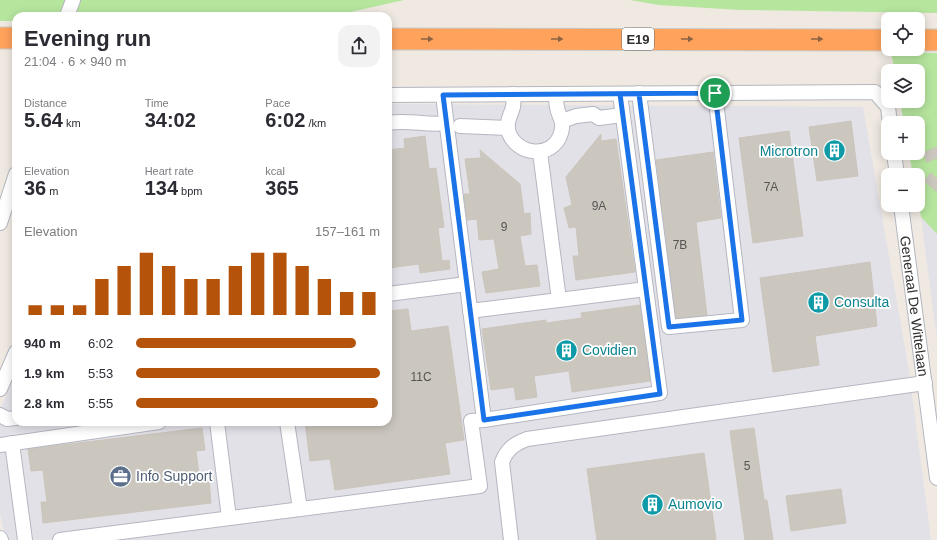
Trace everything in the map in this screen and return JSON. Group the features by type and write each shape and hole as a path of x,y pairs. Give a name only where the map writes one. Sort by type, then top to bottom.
{"highway":[{"path":"0,38 12,38"},
{"name":"E19","path":"392,39 881,40"},
{"path":"925,40 937,40"}],"street":[{"path":"68,12 73,0"},
{"path":"392,95 875,92 888,107 889,116"},
{"path":"639,94 669,327 742,320 715,93"},
{"path":"513,94 513,108 509,114 508,128 513,142 519,147 532,152 540,152 552,146 561,134 562,121 556,108 556,94"},
{"path":"60,540 480,486 471,422 660,394 620,94"},
{"path":"443,95 453,125 467,284 484,420"},
{"path":"562,121 576,116 593,114 598,118 622,115"},
{"path":"392,123 416,121 438,124 508,128"},
{"path":"540,152 559,300"},
{"path":"0,223 12,186"},
{"name":"Generaal De Wittelaan","path":"902,212 937,478"},
{"path":"392,293 467,284"},
{"path":"470,311 646,289"},
{"path":"0,389 12,361"},
{"path":"511,540 502,462 506,451 516,443 527,439 925,383"},
{"path":"0,415 7,419 12,418"},
{"path":"25,540 6,444 131,426"},
{"path":"218,426 230,518"},
{"path":"288,426 300,509"}],"shaded area":[{"path":"392,104 863,107 909,371 931,540 6,540 0,514 0,409 12,382 12,426 392,426"},
{"path":"921,217 937,234 937,338 934,318"}],"green space":[{"path":"0,0 404,0 351,12 12,12 12,21 0,21"},
{"path":"630,0 937,0 937,13 740,10 659,5"},
{"path":"925,53 937,53 937,234 921,217 920,212 925,212 925,168 912,168 910,160 925,160 925,116 903,116 901,108 925,108 925,64 894,64 892,56 925,56"}],"building":[{"name":"Microtron","path":"851,121 858,176 817,181 809,127"},
{"path":"789,131 803,236 753,243 739,138"},
{"path":"601,134 601,141 616,139 635,272 576,280 573,256 579,256 576,227 569,228 564,208 572,205 566,177"},
{"path":"425,136 429,169 436,168 444,227 438,228 442,261 449,260 450,269 420,273 419,264 392,267 392,150 405,148 404,139"},
{"path":"937,147 937,158 927,162 925,152"},
{"path":"480,150 520,184 524,214 530,213 531,234 520,236 525,266 537,265 540,286 486,293 482,272 499,269 494,239 479,240 477,219 467,220 464,194 470,194 465,159 481,158"},
{"path":"713,152 721,218 696,222 707,315 676,318 656,160"},
{"path":"931,173 937,179 937,192 925,182"},
{"name":"Consulta","path":"870,262 877,326 815,336 819,365 773,372 760,278"},
{"name":"Covidien","path":"640,305 650,381 572,392 569,371 534,376 537,397 516,400 514,387 491,390 482,329 546,320 546,323 582,318 581,313"},
{"path":"408,309 411,331 448,326 464,440 445,443 450,474 335,490 330,459 310,461 306,426 392,426 392,311"},
{"name":"Info Support","path":"202,428 205,450 196,451 200,482 209,481 211,503 43,523 41,502 47,502 43,470 31,471 28,449"},
{"name":"Aumovio","path":"754,428 764,500 767,500 773,540 745,540 730,431"},
{"name":"Aumovio","path":"704,453 716,540 597,540 587,469"},
{"path":"841,489 846,523 791,531 786,496"}],"place":[{"name":"Microtron","path":"834,151"},
{"name":"Consulta","path":"819,302"},
{"name":"Covidien","path":"567,350"},
{"name":"Info Support","path":"121,476"},
{"name":"Aumovio","path":"652,504"}],"route":[{"path":"715,93 742,320 706,325 669,327 639,94 620,94 660,394 484,420 443,95 715,93"}]}
